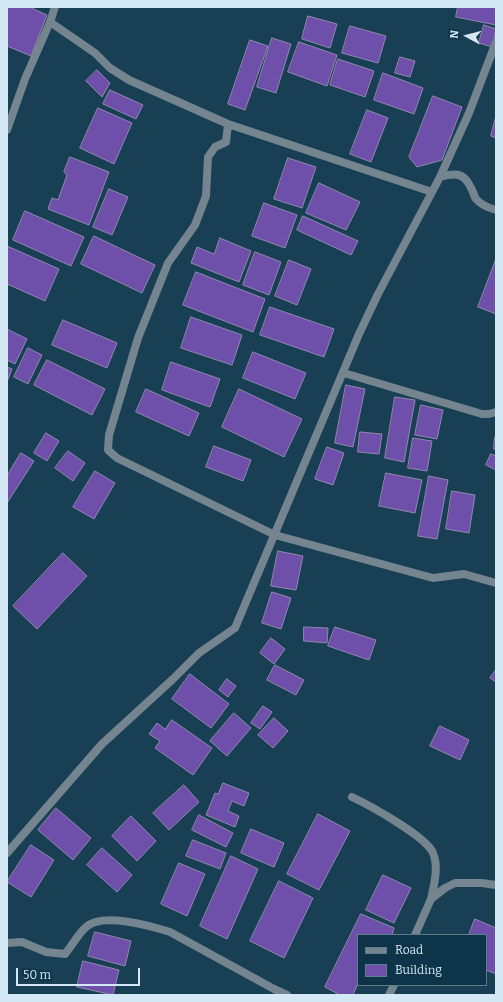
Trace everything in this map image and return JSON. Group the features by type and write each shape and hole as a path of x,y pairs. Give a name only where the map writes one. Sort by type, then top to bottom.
{"street":[{"path":"7,130 25,79 55,7"},
{"path":"50,22 94,53 110,68 129,80 228,124 432,192"},
{"path":"7,853 102,744 199,653 235,628 359,334 378,294 440,178 469,113 496,42"},
{"path":"228,124 226,142 215,147 208,157 206,196 196,225 168,263 138,338 109,435 108,450 117,458 275,535 432,578 464,574 496,583"},
{"path":"440,178 450,174 461,175 466,178 476,199 482,205 496,210"},
{"path":"344,372 482,414 496,412"},
{"path":"352,797 366,803 412,833 433,852 435,859 435,877 431,899 415,934"},
{"path":"431,899 444,888 455,883 482,883 496,885"},
{"path":"7,943 22,942 46,952 65,954 86,927 96,921 109,920 155,928 170,932 287,995"},
{"path":"389,995 394,986"}],"building":[{"path":"7,7 29,7 47,15 31,56 7,46"},
{"path":"458,7 496,7 496,25 456,17"},
{"path":"308,16 337,24 330,48 302,39"},
{"path":"484,25 496,29 492,47 479,43"},
{"path":"350,26 386,36 378,63 342,53"},
{"path":"272,38 291,44 276,93 257,87"},
{"path":"250,40 268,46 245,110 228,104"},
{"path":"299,42 337,55 327,86 288,72"},
{"path":"400,57 415,61 410,77 395,73"},
{"path":"338,59 374,71 365,97 330,85"},
{"path":"97,70 110,83 102,97 86,81"},
{"path":"383,73 423,88 414,114 374,100"},
{"path":"110,90 143,105 136,119 103,104"},
{"path":"433,96 462,107 442,160 417,167 409,157"},
{"path":"98,108 132,123 114,164 80,148"},
{"path":"367,110 388,118 371,162 350,154"},
{"path":"496,116 496,138 491,136"},
{"path":"70,157 109,172 89,225 48,209 52,198 58,200 67,175 64,172"},
{"path":"288,158 316,167 302,208 274,199"},
{"path":"319,183 360,202 346,230 306,213"},
{"path":"109,189 128,197 112,235 93,227"},
{"path":"264,203 297,215 285,248 252,236"},
{"path":"25,211 84,237 71,266 13,240"},
{"path":"303,216 358,241 351,255 297,230"},
{"path":"94,236 155,265 142,293 81,264"},
{"path":"220,238 251,251 239,282 191,263 197,247 214,254"},
{"path":"7,246 59,269 45,301 7,284"},
{"path":"255,252 281,262 269,295 243,285"},
{"path":"496,259 496,314 478,307"},
{"path":"289,260 311,269 297,305 275,296"},
{"path":"196,272 265,299 253,332 183,305"},
{"path":"270,307 334,329 324,357 260,335"},
{"path":"191,317 242,335 232,365 181,348"},
{"path":"63,320 117,343 107,368 52,345"},
{"path":"7,329 27,339 15,364 7,360"},
{"path":"28,348 42,355 28,384 14,377"},
{"path":"253,352 306,373 295,399 243,378"},
{"path":"47,360 105,389 92,415 34,385"},
{"path":"171,362 220,379 210,407 162,390"},
{"path":"7,367 12,369 7,382"},
{"path":"346,385 365,389 353,447 335,443"},
{"path":"146,389 199,413 189,436 136,412"},
{"path":"239,389 302,419 284,457 222,427"},
{"path":"395,397 415,400 404,462 385,458"},
{"path":"421,405 443,410 437,439 415,435"},
{"path":"360,432 382,434 379,454 358,452"},
{"path":"46,433 59,441 47,461 34,453"},
{"path":"495,437 496,449 494,449"},
{"path":"413,438 432,441 427,471 408,468"},
{"path":"214,446 251,460 243,481 206,467"},
{"path":"327,447 344,453 333,485 315,479"},
{"path":"68,451 85,463 73,481 55,468"},
{"path":"21,453 34,461 7,503 7,476"},
{"path":"491,454 496,456 496,470 486,465"},
{"path":"95,471 115,483 94,519 73,507"},
{"path":"386,473 422,480 415,513 379,506"},
{"path":"429,476 448,480 437,539 418,536"},
{"path":"452,491 475,495 469,533 446,529"},
{"path":"278,551 303,556 296,590 271,586"},
{"path":"63,553 87,576 37,629 13,606"},
{"path":"272,592 291,598 281,629 262,623"},
{"path":"304,627 328,628 327,643 304,641"},
{"path":"335,627 376,640 369,660 328,646"},
{"path":"271,638 285,649 274,664 260,653"},
{"path":"275,665 304,680 296,695 267,680"},
{"path":"496,670 496,682 490,678"},
{"path":"190,674 229,704 211,728 172,699"},
{"path":"227,679 236,686 228,697 219,690"},
{"path":"263,706 272,712 260,729 251,723"},
{"path":"234,713 251,728 227,756 210,741"},
{"path":"274,718 288,731 273,748 258,735"},
{"path":"172,720 212,748 193,775 155,748 160,741 149,734 157,723 165,729"},
{"path":"440,726 469,740 460,760 430,746"},
{"path":"223,783 249,793 244,806 232,801 228,811 239,816 235,827 206,815 215,793 218,794"},
{"path":"184,785 199,802 169,830 153,813"},
{"path":"56,808 91,838 73,860 38,830"},
{"path":"318,814 350,831 319,890 287,874"},
{"path":"199,815 233,833 226,847 192,830"},
{"path":"131,816 156,841 137,861 112,836"},
{"path":"251,829 284,843 274,867 241,853"},
{"path":"193,840 226,853 220,869 186,856"},
{"path":"31,845 54,860 31,897 7,882"},
{"path":"102,848 132,875 117,892 87,865"},
{"path":"231,856 258,869 227,939 200,926"},
{"path":"179,863 205,874 187,916 161,904"},
{"path":"383,875 411,888 394,923 366,910"},
{"path":"279,881 313,898 284,958 250,941"},
{"path":"361,914 394,928 392,934 357,934 357,985 353,995 340,995 325,987"},
{"path":"475,919 496,928 496,974 487,970 487,934 469,934"},
{"path":"95,932 131,941 125,966 88,956"},
{"path":"83,961 119,970 113,995 77,987"}]}
